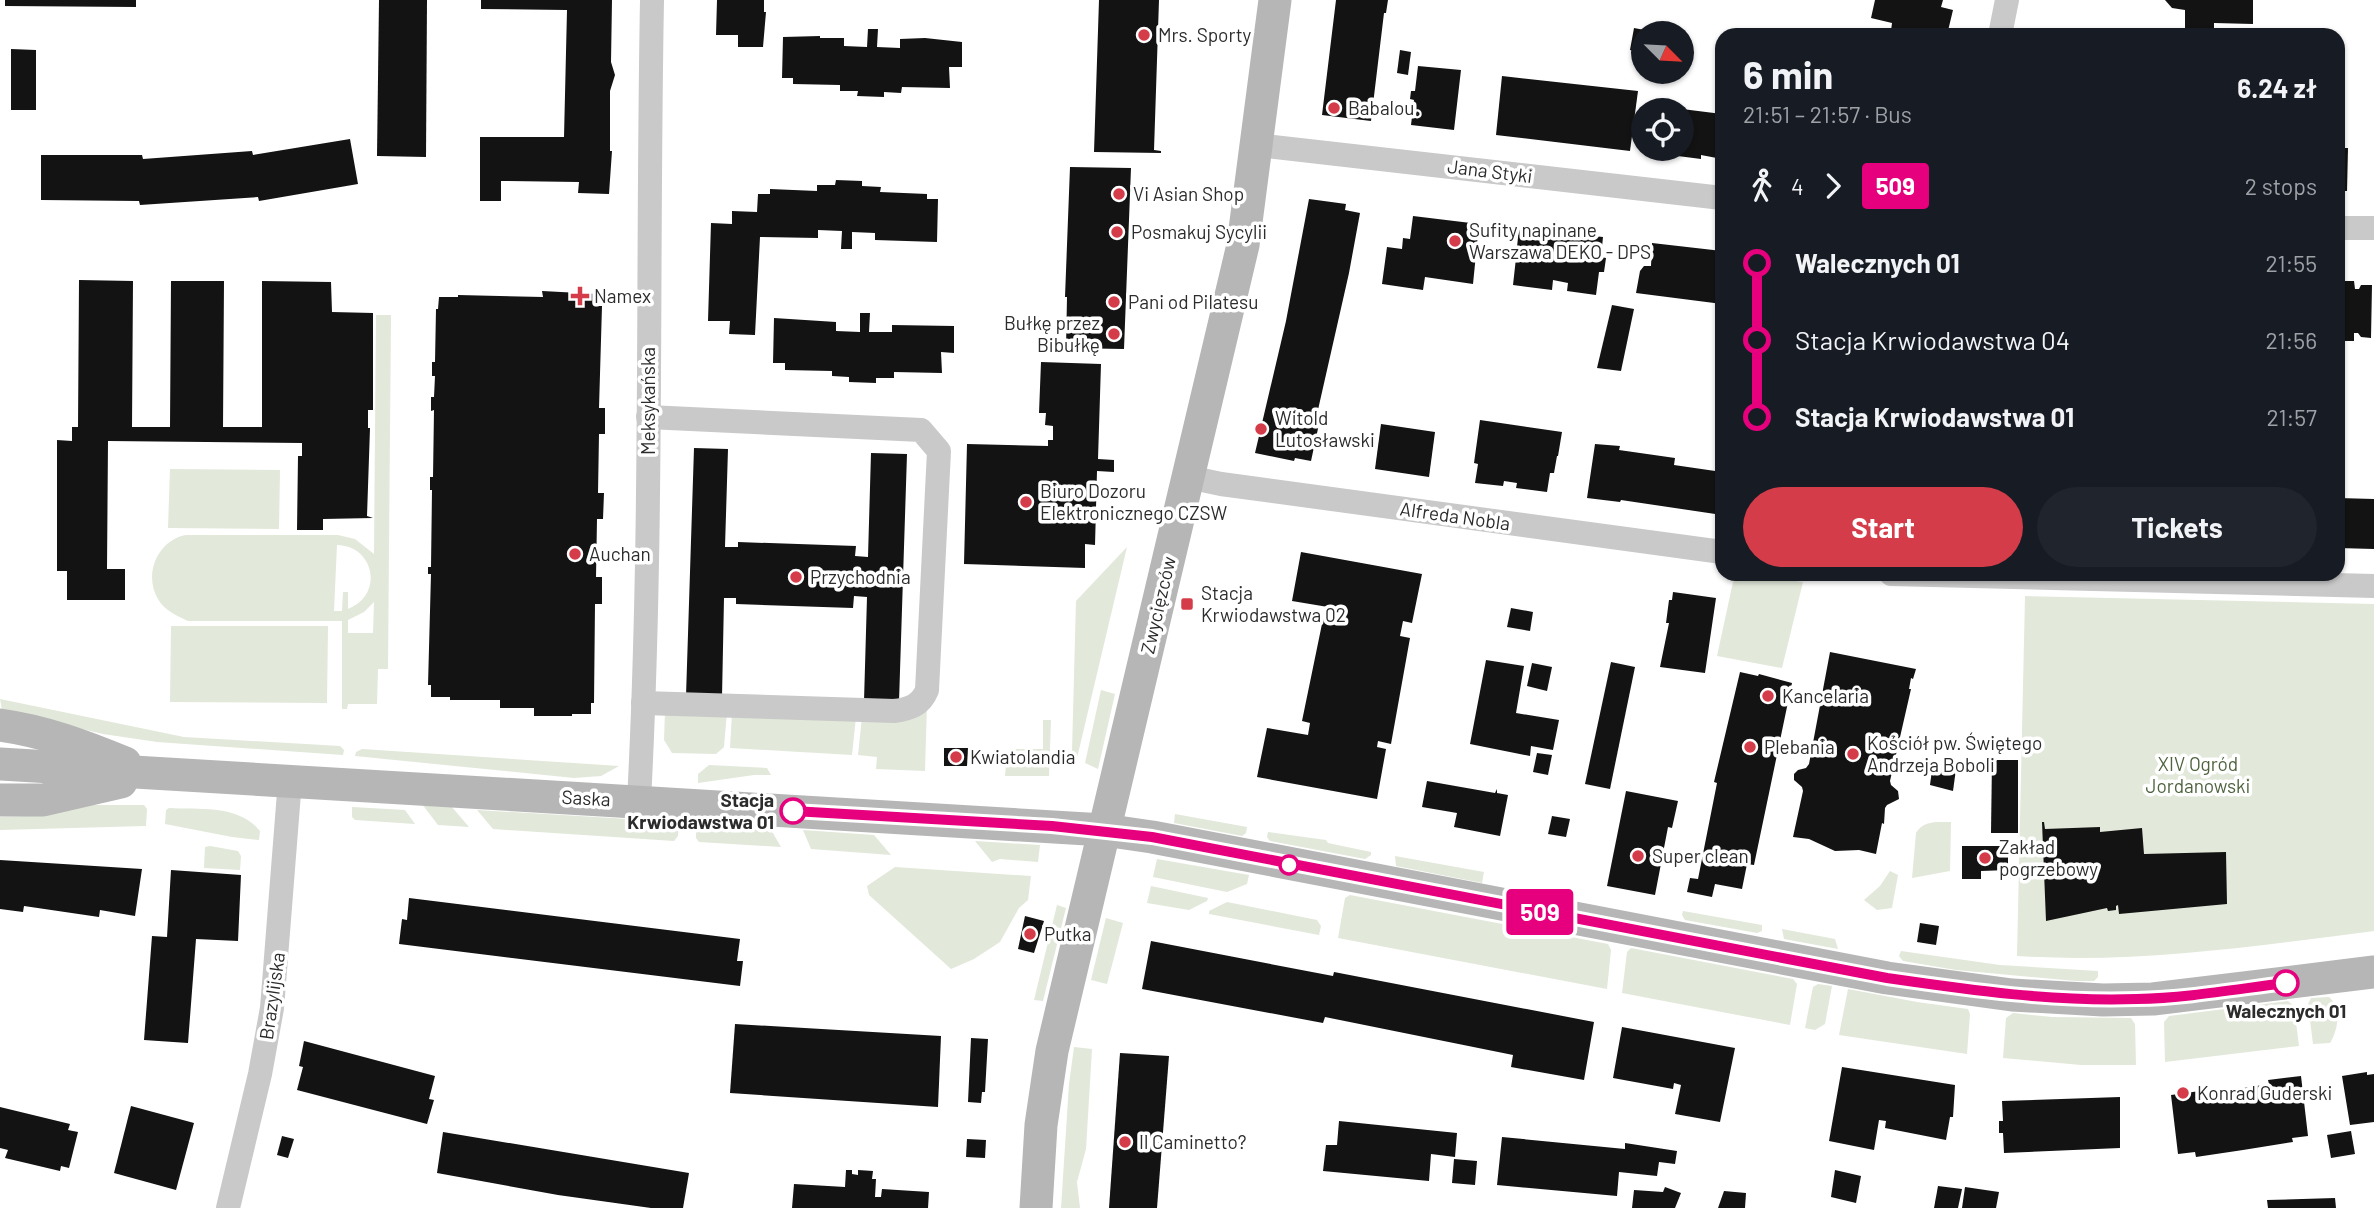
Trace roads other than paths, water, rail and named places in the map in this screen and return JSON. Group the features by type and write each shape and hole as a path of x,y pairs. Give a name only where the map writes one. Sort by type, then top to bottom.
{"street":[{"name":"Meksykańska","path":"639,801 648,417 652,0"},
{"name":"Zwycięzców","path":"1036,1208 1041,1125 1052,1051 1243,245 1275,0"},
{"path":"2001,28 2007,0"},
{"name":"Jana Styki","path":"1257,145 1715,197"},
{"path":"2345,228 2374,228"},
{"path":"643,703 894,711 919,703 927,690 939,451 921,430 648,417"},
{"name":"Alfreda Nobla","path":"1188,477 1221,484 1715,551"},
{"path":"2173,581 2374,586"},
{"path":"0,725 69,740 154,774"},
{"name":"Saska","path":"0,764 1104,830 1887,978 1975,991 2067,999 2153,999 2374,972"},
{"path":"0,800 43,800 154,774"},
{"name":"Brazylijska","path":"228,1208 260,1074 272,1008 290,780"}],"place":[{"name":"Mrs. Sporty","path":"1144,35"},
{"name":"Babalou.","path":"1334,108"},
{"name":"Vi Asian Shop","path":"1119,194"},
{"name":"Posmakuj Sycylii","path":"1117,232"},
{"name":"Sufity napinane Warszawa DEKO - DPS","path":"1455,241"},
{"name":"Namex","path":"580,296"},
{"name":"Pani od Pilatesu","path":"1114,302"},
{"name":"Bułkę przez Bibułkę","path":"1114,334"},
{"name":"Witold Lutosławski","path":"1261,429"},
{"name":"Biuro Dozoru Elektronicznego CZSW","path":"1026,502"},
{"name":"Auchan","path":"575,554"},
{"name":"Przychodnia","path":"796,577"},
{"name":"Stacja Krwiodawstwa 02","path":"1187,604"},
{"name":"Kancelaria","path":"1768,696"},
{"name":"Plebania","path":"1750,747"},
{"name":"Kościół pw. Świętego Andrzeja Boboli","path":"1853,754"},
{"name":"Kwiatolandia","path":"956,757"},
{"name":"Stacja Krwiodawstwa 01","path":"793,811"},
{"name":"Super clean","path":"1638,856"},
{"name":"Zakład pogrzebowy","path":"1985,858"},
{"name":"Putka","path":"1030,934"},
{"name":"Walecznych 01","path":"2286,983"},
{"name":"Konrad Guderski","path":"2183,1093"},
{"name":"Il Caminetto?","path":"1125,1142"}],"park label":[{"name":"XIV Ogród Jordanowski","path":"2198,775"}]}
